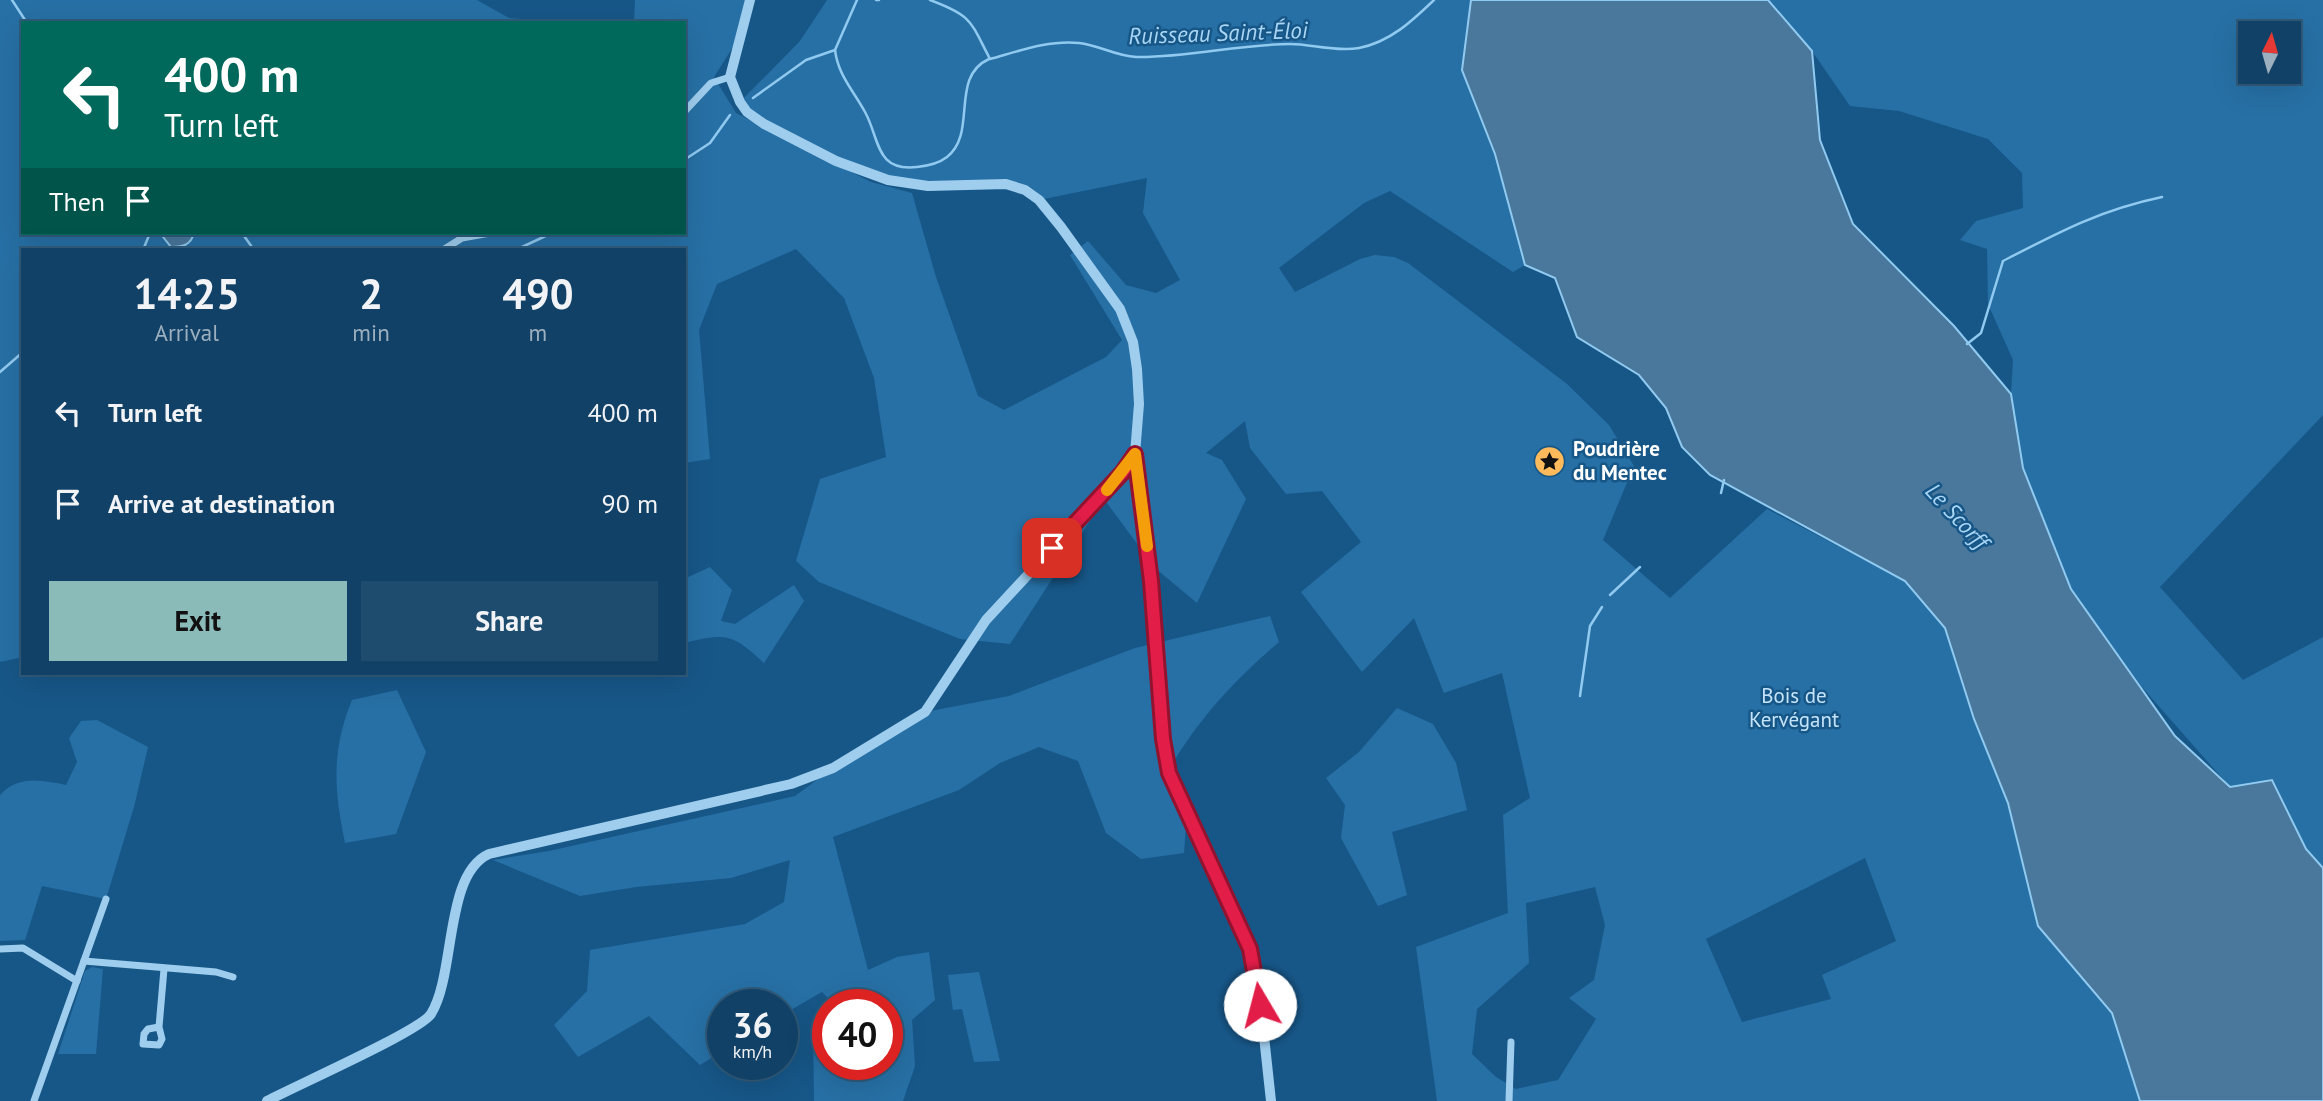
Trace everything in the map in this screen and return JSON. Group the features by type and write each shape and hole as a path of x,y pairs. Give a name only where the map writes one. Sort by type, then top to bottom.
{"street":[{"path":"750,0 730,77 740,102 747,111 764,124 836,161 888,180 928,186 1006,184 1040,200 1120,309 1133,342 1137,369 1139,404 1135,454 1151,581 1163,739 1169,773 1250,949 1258,981 1271,1101"},
{"path":"686,110 711,83 730,77"},
{"path":"446,248 462,238 479,235"},
{"path":"267,1101 424,1023 439,996 465,879 475,860 527,844 800,781 833,768 918,717 934,701 986,620 1122,473 1135,454"},
{"path":"34,1101 106,900"},
{"path":"0,949 23,948 77,981"},
{"path":"84,961 216,972 233,977"},
{"path":"159,1027 164,969"},
{"path":"1509,1101 1511,1042"}],"green space":[{"name":"Bois de Kervégant","path":"0,0 477,0 509,18 543,21 21,21 21,235 686,235 686,21 634,21 635,0 750,0 740,36 714,77 736,113 871,182 912,193 936,277 978,396 1004,410 1106,357 1122,340 1070,255 1088,241 1126,285 1156,293 1180,280 1143,213 1147,178 1039,200 1025,190 888,180 779,132 740,102 800,41 827,0 1471,0 1462,70 1495,154 1525,265 1513,272 1390,191 1364,203 1279,268 1295,292 1360,259 1375,255 1394,257 1408,263 1567,384 1609,425 1634,466 1603,540 1670,598 1767,509 1905,581 1945,628 1974,719 2008,803 2038,926 2112,1013 2140,1101 1437,1101 1416,947 1508,913 1503,815 1530,798 1502,673 1444,693 1414,618 1362,672 1301,592 1361,542 1322,491 1286,494 1250,448 1245,421 1206,453 1222,460 1246,499 1197,603 1155,568 1104,499 1010,644 960,639 819,582 796,561 820,479 886,457 874,378 844,298 796,249 717,284 699,330 710,459 686,463 686,248 21,248 21,657 0,662","holes":["1865,858 1896,941 1822,975 1831,999 1742,1022 1706,939","1595,887 1605,925 1594,980 1569,998 1596,1019 1558,1080 1516,1089 1496,1077 1472,1054 1477,1009 1529,963 1526,903"]},
{"path":"1768,0 2323,0 2323,415 2160,587 2243,680 2323,637 2323,868 2306,849 2273,780 2230,787 2141,686 2071,589 2023,468 2011,394 2013,360 1988,304 1987,249 1960,240 1976,221 2023,208 2022,173 1988,139 1899,111 1850,106 1812,51"},
{"path":"710,567 732,590 721,621 735,624 794,585 804,601 764,663 744,646 728,638 686,643 686,578"},
{"path":"1270,616 1279,642 1222,697 1174,761 1186,825 1184,853 1141,859 1106,833 1078,761 1039,747 1000,763 959,790 833,837 868,970 897,957 929,952 935,1000 912,1020 915,1066 903,1101 814,1101 814,1080 903,1080 903,989 812,989 812,998 798,1006 798,989 707,989 707,1061 700,1065 649,1016 578,1057 554,1025 587,991 590,950 745,924 784,902 790,860 731,878 636,887 580,896 493,860 549,851 795,796 833,768 925,712 1009,696 1135,648"},
{"path":"397,690 426,752 396,834 345,843 338,805 336,771 345,719 352,700"},
{"path":"1397,708 1433,724 1456,763 1467,810 1392,832 1407,895 1378,906 1341,838 1345,805 1326,778 1359,752"},
{"path":"97,720 148,747 134,807 106,899 42,886 25,940 0,941 0,795 22,782 39,781 66,785 77,762 69,738 81,721"},
{"path":"92,967 103,969 96,1054 58,1054 85,971"},
{"path":"979,972 1000,1061 974,1062 962,1009 953,1010 948,975"}],"water":[{"name":"Le Scorff","path":"1471,0 1768,0 1812,51 1820,140 1853,224 1954,326 2011,394 2023,468 2071,589 2175,736 2230,787 2272,780 2306,849 2323,868 2323,1101 2140,1101 2112,1013 2038,926 2008,803 1974,719 1945,628 1905,581 1710,475 1682,447 1666,408 1639,375 1577,337 1555,278 1525,265 1495,154 1462,70"},
{"path":"162,235 193,235 186,244 171,247"}],"waterway":[{"name":"Ruisseau Saint-Éloi","path":"12,0 26,21"},
{"name":"Ruisseau Saint-Éloi","path":"753,98 806,60 835,50 857,0"},
{"name":"Ruisseau Saint-Éloi","path":"930,0 955,11 969,21 990,59 1034,47 1068,42 1136,57 1271,45 1359,48 1391,36 1434,0"},
{"name":"Ruisseau Saint-Éloi","path":"835,50 843,75 870,122 881,152 893,164 903,167 921,167 936,163 947,157 956,147 961,134 970,79 977,67 989,59"},
{"name":"Ruisseau Saint-Éloi","path":"686,159 710,143 730,115"},
{"path":"1967,344 1981,333 2003,261 2099,215 2162,197"},
{"path":"144,248 149,235"},
{"name":"Ruisseau Saint-Éloi","path":"243,235 253,248"},
{"name":"Ruisseau Saint-Éloi","path":"515,248 548,235"},
{"path":"0,372 21,354"},
{"path":"1721,493 1724,480"},
{"path":"1610,595 1640,567"},
{"path":"1580,696 1590,626 1602,607"}],"slow traffic":[{"path":"1107,490 1135,454 1147,546"}],"place":[{"name":"Poudrière du Mentec","path":"1550,461"}],"route":[{"path":"1052,548 1122,473 1135,454 1151,581 1163,739 1169,773 1223,885 1250,949 1258,981 1260,1005"}]}
